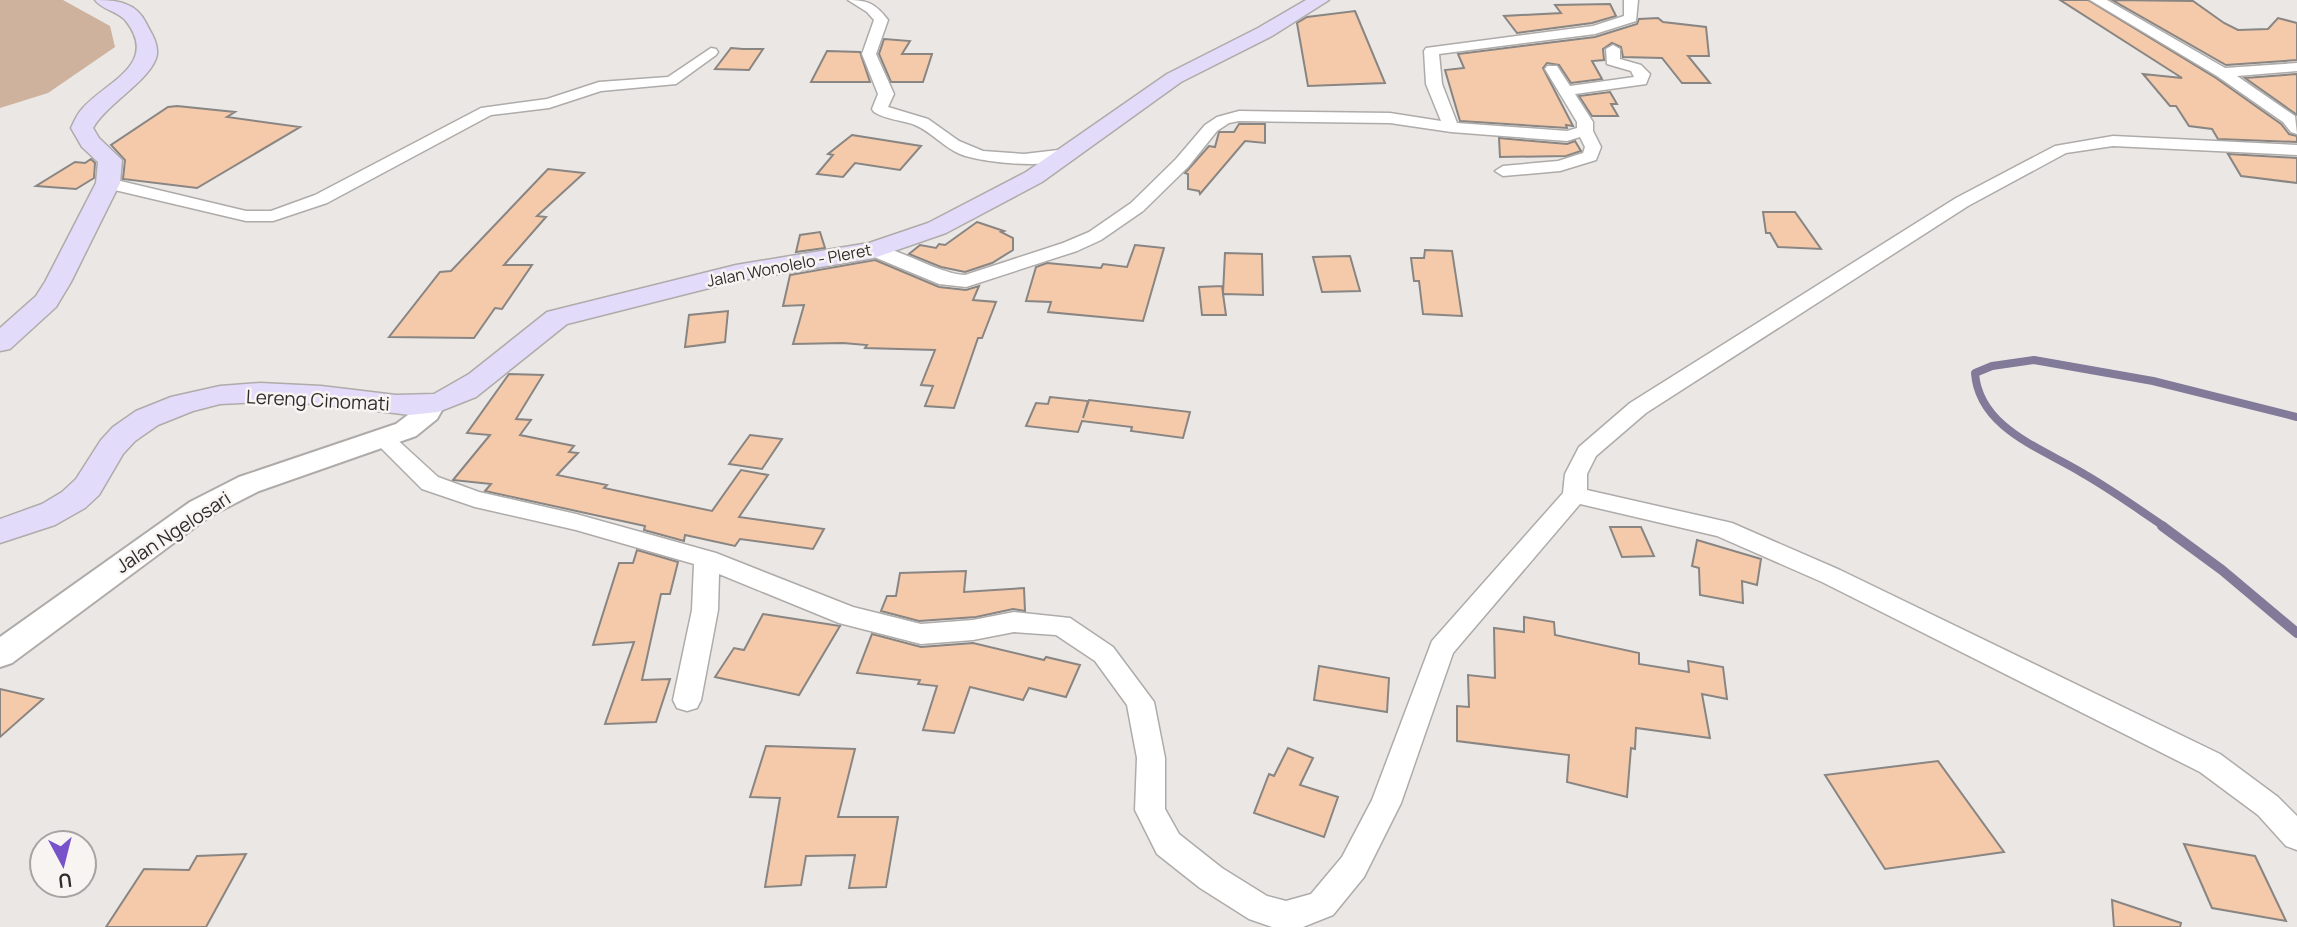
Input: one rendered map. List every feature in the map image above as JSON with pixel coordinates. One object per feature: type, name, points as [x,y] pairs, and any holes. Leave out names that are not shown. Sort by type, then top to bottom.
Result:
[{"type":"main road","points":[[0,343],[46,301],[108,183],[110,160],[90,142],[82,128],[90,113],[135,74],[147,56],[146,42],[133,16],[104,0]]},
{"type":"main road","name":"Jalan Wonolelo - Pleret","points":[[433,403],[450,398],[473,384],[533,332],[557,318],[736,272],[874,250],[937,228],[1034,177],[1174,78],[1265,32],[1320,0]]},
{"type":"main road","name":"Lereng Cinomati","points":[[0,531],[38,518],[80,495],[117,441],[152,415],[184,403],[217,396],[271,393],[340,397],[394,404],[433,403]]},
{"type":"street","points":[[855,0],[872,9],[881,20],[869,54],[886,94],[880,109],[922,122],[955,145],[985,156],[1031,160],[1067,154]]},
{"type":"street","points":[[1451,127],[1434,85],[1432,51],[1595,30],[1630,18],[1631,0]]},
{"type":"street","points":[[2097,0],[2222,73],[2289,119],[2297,129]]},
{"type":"street","points":[[1566,91],[1641,82],[1642,74],[1636,68],[1612,61],[1613,49]]},
{"type":"street","points":[[108,183],[246,216],[273,216],[321,199],[487,111],[549,103],[606,86],[671,81],[711,52]]},
{"type":"street","points":[[2222,73],[2297,67]]},
{"type":"street","points":[[1503,171],[1560,166],[1590,156],[1594,147],[1585,131],[1585,122],[1552,69]]},
{"type":"street","points":[[874,250],[946,280],[966,281],[1070,247],[1118,222],[1182,163],[1211,128],[1223,120],[1239,116],[1390,118],[1451,127],[1567,136],[1585,131]]},
{"type":"street","points":[[383,439],[429,482],[475,499],[576,522],[707,559],[848,616],[921,634],[973,630],[1014,622],[1061,625],[1104,654],[1140,702],[1151,758],[1150,810],[1168,844],[1211,878],[1260,909],[1286,916],[1322,905],[1353,867],[1386,803],[1441,649],[1575,495],[1576,474],[1587,452],[1638,408],[1962,202],[2061,149],[2113,141],[2297,150]]},
{"type":"street","name":"Jalan Ngelosari","points":[[0,654],[200,509],[248,484],[406,430],[428,413],[433,403]]},
{"type":"street","points":[[1575,495],[1723,529],[1831,576],[2210,763],[2269,806],[2297,837]]},
{"type":"street","points":[[687,700],[705,610],[707,559]]},
{"type":"shaded area","points":[[0,0],[63,0],[110,26],[115,47],[48,93],[0,108]]},
{"type":"building","points":[[2060,0],[2088,0],[2216,78],[2281,124],[2289,134],[2297,136],[2297,142],[2218,139],[2212,129],[2189,126],[2176,106],[2170,106],[2143,74],[2182,78]]},
{"type":"building","points":[[2112,0],[2193,1],[2238,30],[2268,29],[2278,18],[2297,23],[2297,60],[2226,65]]},
{"type":"building","points":[[1610,4],[1616,16],[1592,23],[1517,33],[1504,16],[1561,13],[1555,5]]},
{"type":"building","points":[[1355,11],[1385,83],[1308,86],[1297,23],[1307,17]]},
{"type":"building","points":[[1658,18],[1663,22],[1706,27],[1709,56],[1688,56],[1710,83],[1682,83],[1662,58],[1623,57],[1621,47],[1612,43],[1603,49],[1604,60],[1592,61],[1602,79],[1571,83],[1559,65],[1547,63],[1543,68],[1573,126],[1566,125],[1567,128],[1460,121],[1445,70],[1464,68],[1458,54],[1595,37],[1637,24],[1639,19]]},
{"type":"building","points":[[884,39],[910,41],[902,54],[932,54],[923,82],[891,82],[879,54]]},
{"type":"building","points":[[731,48],[763,49],[749,70],[715,69]]},
{"type":"building","points":[[827,51],[860,52],[870,82],[811,82]]},
{"type":"building","points":[[2297,74],[2297,115],[2245,78]]},
{"type":"building","points":[[1610,92],[1617,104],[1611,104],[1618,116],[1592,116],[1579,96]]},
{"type":"building","points":[[168,107],[235,112],[227,117],[300,127],[197,188],[123,179],[125,160],[111,145]]},
{"type":"building","points":[[1239,124],[1265,124],[1265,143],[1245,141],[1200,194],[1199,191],[1188,189],[1188,174],[1185,173],[1209,146],[1215,147],[1219,132],[1234,132]]},
{"type":"building","points":[[852,135],[921,146],[900,170],[855,163],[843,177],[817,174],[833,155],[828,154]]},
{"type":"building","points":[[1499,138],[1567,144],[1575,141],[1581,151],[1566,156],[1500,157]]},
{"type":"building","points":[[2228,154],[2297,158],[2297,183],[2241,176]]},
{"type":"building","points":[[91,159],[95,163],[94,178],[76,189],[36,186],[75,162],[85,163]]},
{"type":"building","points":[[548,169],[584,173],[537,216],[546,217],[504,265],[532,265],[502,309],[495,308],[474,338],[389,337],[440,272],[451,271]]},
{"type":"building","points":[[1763,212],[1795,212],[1821,249],[1778,247],[1770,233],[1766,233]]},
{"type":"building","points":[[977,222],[1004,231],[1001,232],[1013,238],[1013,250],[992,263],[965,272],[941,267],[909,254],[920,245],[936,248],[939,244],[945,245]]},
{"type":"building","points":[[820,232],[825,248],[796,252],[800,235]]},
{"type":"building","points":[[1135,245],[1164,248],[1143,321],[1048,312],[1051,302],[1026,301],[1036,267],[1047,263],[1101,268],[1103,264],[1127,267]]},
{"type":"building","points":[[1425,250],[1452,251],[1462,316],[1423,314],[1419,281],[1414,281],[1411,258],[1424,258]]},
{"type":"building","points":[[1225,253],[1262,254],[1263,295],[1223,294],[1226,315],[1202,315],[1199,287],[1222,286],[1223,293]]},
{"type":"building","points":[[1350,256],[1360,291],[1322,292],[1313,257]]},
{"type":"building","points":[[875,260],[939,287],[966,290],[979,286],[973,300],[996,302],[982,338],[978,338],[954,408],[925,406],[933,386],[921,385],[935,350],[865,348],[867,345],[843,343],[793,344],[804,305],[783,306],[790,275]]},
{"type":"building","points":[[728,311],[725,342],[685,347],[689,315]]},
{"type":"building","points":[[509,374],[543,375],[516,419],[531,420],[520,435],[574,446],[569,452],[578,453],[557,475],[712,511],[741,470],[768,475],[739,517],[824,529],[813,549],[740,539],[735,546],[685,535],[684,541],[644,530],[645,526],[485,491],[491,484],[453,480],[490,435],[467,433]]},
{"type":"building","points":[[1050,397],[1088,401],[1083,418],[1089,400],[1190,412],[1183,438],[1131,431],[1132,427],[1082,421],[1078,432],[1026,426],[1036,403],[1048,404]]},
{"type":"building","points":[[750,435],[782,439],[762,469],[729,464]]},
{"type":"building","points":[[1610,527],[1641,527],[1654,556],[1622,557]]},
{"type":"building","points":[[1697,540],[1761,559],[1757,585],[1742,581],[1743,603],[1700,595],[1699,568],[1692,566]]},
{"type":"building","points":[[637,550],[678,562],[670,594],[661,594],[642,680],[670,679],[656,722],[605,724],[634,642],[593,645],[619,563],[633,563]]},
{"type":"building","points":[[966,571],[964,592],[1024,588],[1025,611],[1013,609],[976,617],[919,621],[881,611],[887,596],[896,596],[900,573]]},
{"type":"building","points":[[763,614],[840,626],[799,695],[715,677],[734,648],[744,650]]},
{"type":"building","points":[[1524,617],[1554,622],[1555,635],[1639,653],[1639,664],[1689,672],[1688,661],[1723,667],[1727,699],[1702,694],[1710,738],[1636,728],[1635,749],[1631,748],[1627,797],[1567,782],[1569,755],[1457,741],[1457,706],[1469,707],[1468,675],[1495,678],[1494,628],[1524,632]]},
{"type":"building","points":[[872,634],[921,647],[973,643],[1044,660],[1046,657],[1080,665],[1066,697],[1029,688],[1023,700],[970,687],[954,733],[923,730],[937,686],[918,684],[920,680],[857,673]]},
{"type":"building","points":[[1319,666],[1389,678],[1387,712],[1314,700]]},
{"type":"building","points":[[0,689],[43,699],[0,737]]},
{"type":"building","points":[[766,746],[855,749],[838,817],[898,817],[886,887],[849,888],[855,855],[806,856],[801,885],[765,887],[780,798],[750,797]]},
{"type":"building","points":[[1288,748],[1313,758],[1300,785],[1338,797],[1324,837],[1254,813],[1269,774],[1274,776]]},
{"type":"building","points":[[1938,761],[2004,852],[1885,869],[1825,775]]},
{"type":"building","points":[[2184,844],[2255,856],[2286,921],[2212,908]]},
{"type":"building","points":[[246,854],[206,927],[106,927],[144,869],[189,870],[197,856]]},
{"type":"building","points":[[2112,900],[2181,923],[2180,927],[2114,927]]},
{"type":"waterway","points":[[2165,527],[2094,480],[2033,446],[2001,423],[1988,409],[1979,392],[1975,373],[1992,366],[2034,360],[2153,381],[2297,417]]},
{"type":"waterway","points":[[2162,526],[2222,570],[2297,633]]}]
